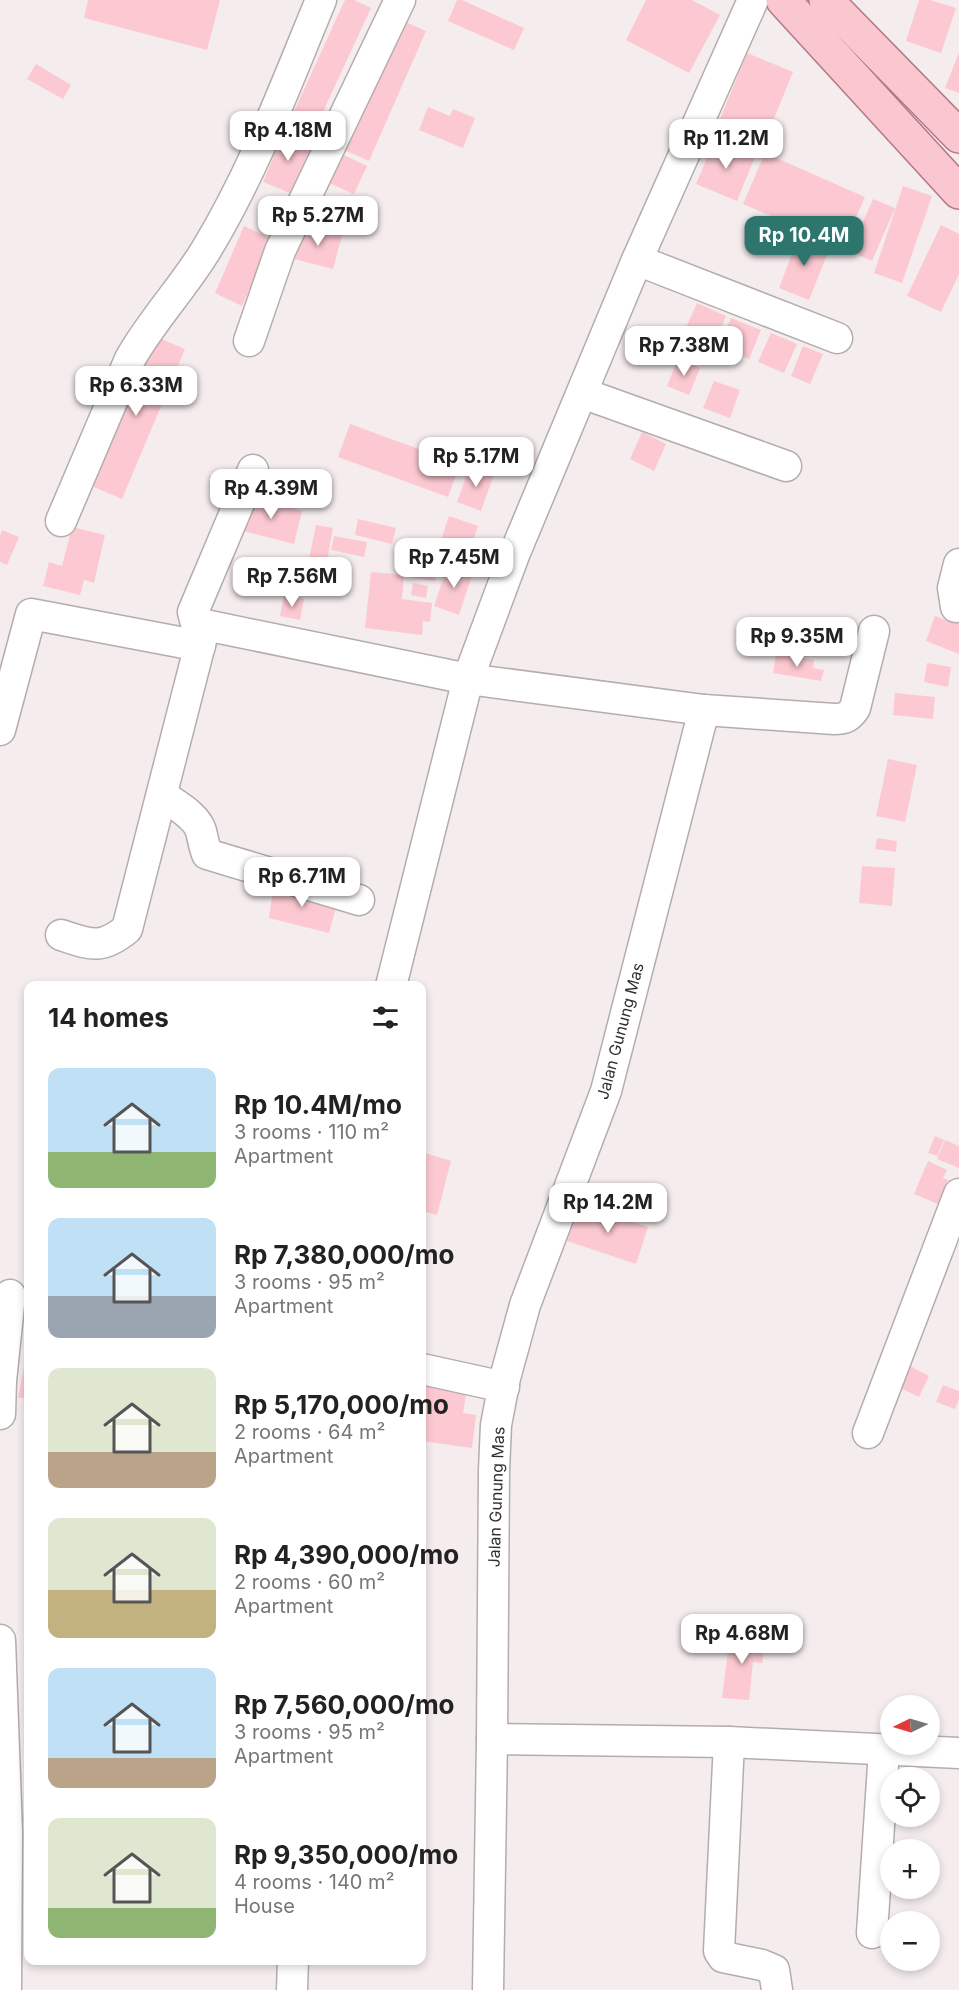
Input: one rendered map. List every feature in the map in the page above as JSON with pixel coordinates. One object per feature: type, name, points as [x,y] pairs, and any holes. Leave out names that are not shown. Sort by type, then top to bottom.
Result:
[{"type":"main road","points":[[783,0],[959,191]]},
{"type":"main road","points":[[826,0],[959,136]]},
{"type":"street","points":[[61,521],[130,359],[145,333],[180,289],[206,250],[256,156],[321,0]]},
{"type":"street","points":[[249,341],[280,251],[400,0]]},
{"type":"street","points":[[392,981],[468,679],[514,555],[637,260],[753,0]]},
{"type":"street","points":[[637,260],[837,338]]},
{"type":"street","points":[[582,393],[786,466]]},
{"type":"street","points":[[62,935],[85,943],[99,944],[112,941],[127,929],[202,635],[193,612],[253,470]]},
{"type":"street","points":[[956,607],[953,588],[959,564]]},
{"type":"street","points":[[0,730],[31,614],[202,635],[468,679],[704,710],[834,719],[845,718],[855,708],[874,631]]},
{"type":"street","name":"Jalan Gunung Mas","points":[[488,1990],[496,1425],[525,1305],[606,1091],[704,710]]},
{"type":"street","points":[[162,795],[196,822],[201,830],[202,842],[207,854],[359,900]]},
{"type":"street","points":[[868,1433],[959,1194]]},
{"type":"street","points":[[0,1414],[1,1381],[13,1296]]},
{"type":"street","points":[[426,1370],[504,1387]]},
{"type":"street","points":[[0,1640],[18,1833],[6,1990]]},
{"type":"street","points":[[492,1739],[729,1742],[880,1750]]},
{"type":"street","points":[[729,1742],[719,1952],[723,1957],[762,1965],[774,1970],[777,1990]]},
{"type":"street","points":[[940,1752],[959,1753]]},
{"type":"street","points":[[872,1933],[885,1755]]},
{"type":"street","points":[[292,1990],[293,1965]]},
{"type":"building","points":[[88,0],[220,0],[207,50],[84,18]]},
{"type":"building","points":[[345,0],[354,0],[371,8],[315,129],[291,118]]},
{"type":"building","points":[[457,0],[462,0],[524,28],[514,50],[448,21]]},
{"type":"building","points":[[646,0],[692,0],[720,15],[689,73],[626,40]]},
{"type":"building","points":[[919,0],[930,0],[956,8],[941,53],[906,41]]},
{"type":"building","points":[[394,17],[426,31],[369,161],[337,147]]},
{"type":"building","points":[[959,52],[959,93],[945,88]]},
{"type":"building","points":[[747,53],[793,72],[762,148],[716,129]]},
{"type":"building","points":[[36,64],[71,85],[63,99],[27,79]]},
{"type":"building","points":[[428,107],[450,116],[453,109],[475,118],[463,148],[419,130]]},
{"type":"building","points":[[285,130],[313,142],[292,194],[263,182]]},
{"type":"building","points":[[715,139],[755,157],[737,201],[696,184]]},
{"type":"building","points":[[335,151],[367,166],[354,194],[322,180]]},
{"type":"building","points":[[765,153],[865,197],[843,247],[743,204]]},
{"type":"building","points":[[903,186],[932,196],[902,283],[874,273]]},
{"type":"building","points":[[873,199],[895,208],[872,261],[850,251]]},
{"type":"building","points":[[302,224],[342,235],[333,269],[294,259]]},
{"type":"building","points":[[941,225],[959,234],[959,274],[941,312],[907,296]]},
{"type":"building","points":[[244,226],[272,239],[242,306],[215,293]]},
{"type":"building","points":[[799,235],[830,247],[809,300],[779,288]]},
{"type":"building","points":[[697,303],[726,316],[715,343],[685,330]]},
{"type":"building","points":[[731,318],[761,330],[749,359],[719,346]]},
{"type":"building","points":[[771,333],[797,344],[784,373],[758,362]]},
{"type":"building","points":[[150,334],[185,349],[122,499],[87,484]]},
{"type":"building","points":[[803,346],[823,354],[810,384],[791,376]]},
{"type":"building","points":[[678,359],[700,368],[689,395],[667,386]]},
{"type":"building","points":[[714,381],[740,390],[730,418],[703,408]]},
{"type":"building","points":[[350,424],[460,464],[448,497],[338,457]]},
{"type":"building","points":[[642,432],[666,444],[654,471],[630,459]]},
{"type":"building","points":[[470,466],[494,474],[481,511],[457,502]]},
{"type":"building","points":[[248,496],[302,511],[294,544],[239,530]]},
{"type":"building","points":[[449,516],[478,526],[466,562],[437,552]]},
{"type":"building","points":[[358,519],[396,528],[392,544],[355,535]]},
{"type":"building","points":[[316,525],[333,528],[326,567],[308,564]]},
{"type":"building","points":[[72,527],[105,535],[94,583],[84,580],[80,595],[43,586],[49,562],[62,566]]},
{"type":"building","points":[[2,530],[19,537],[7,565],[0,562]]},
{"type":"building","points":[[334,536],[367,542],[364,557],[331,550]]},
{"type":"building","points":[[417,553],[439,556],[435,581],[413,578]]},
{"type":"building","points":[[285,558],[299,560],[295,588],[280,585]]},
{"type":"building","points":[[448,564],[473,572],[459,615],[434,606]]},
{"type":"building","points":[[371,572],[404,575],[402,599],[432,603],[430,622],[423,621],[422,635],[365,628]]},
{"type":"building","points":[[413,583],[428,586],[426,598],[411,595]]},
{"type":"building","points":[[284,595],[304,599],[300,620],[280,616]]},
{"type":"building","points":[[951,611],[959,614],[959,654],[926,641],[935,616],[947,620]]},
{"type":"building","points":[[776,654],[814,660],[813,668],[824,670],[821,681],[773,673]]},
{"type":"building","points":[[927,663],[951,667],[948,687],[924,682]]},
{"type":"building","points":[[895,693],[935,697],[933,719],[893,715]]},
{"type":"building","points":[[888,759],[917,765],[905,822],[876,816]]},
{"type":"building","points":[[877,838],[897,841],[896,852],[875,849]]},
{"type":"building","points":[[862,866],[895,868],[892,906],[859,903]]},
{"type":"building","points":[[274,883],[338,900],[329,933],[269,918]]},
{"type":"building","points":[[935,1136],[944,1140],[937,1156],[928,1153]]},
{"type":"building","points":[[945,1140],[959,1146],[959,1168],[937,1159]]},
{"type":"building","points":[[426,1153],[451,1161],[437,1215],[426,1212]]},
{"type":"building","points":[[928,1161],[947,1170],[943,1178],[948,1180],[938,1204],[914,1194]]},
{"type":"building","points":[[579,1204],[648,1227],[636,1264],[567,1241]]},
{"type":"building","points":[[908,1365],[929,1376],[919,1397],[898,1387]]},
{"type":"building","points":[[24,1367],[24,1398],[18,1398]]},
{"type":"building","points":[[426,1382],[467,1388],[463,1413],[476,1415],[472,1448],[426,1442]]},
{"type":"building","points":[[943,1385],[959,1391],[955,1409],[936,1402]]},
{"type":"building","points":[[730,1635],[766,1638],[762,1663],[753,1662],[749,1700],[722,1698]]}]
